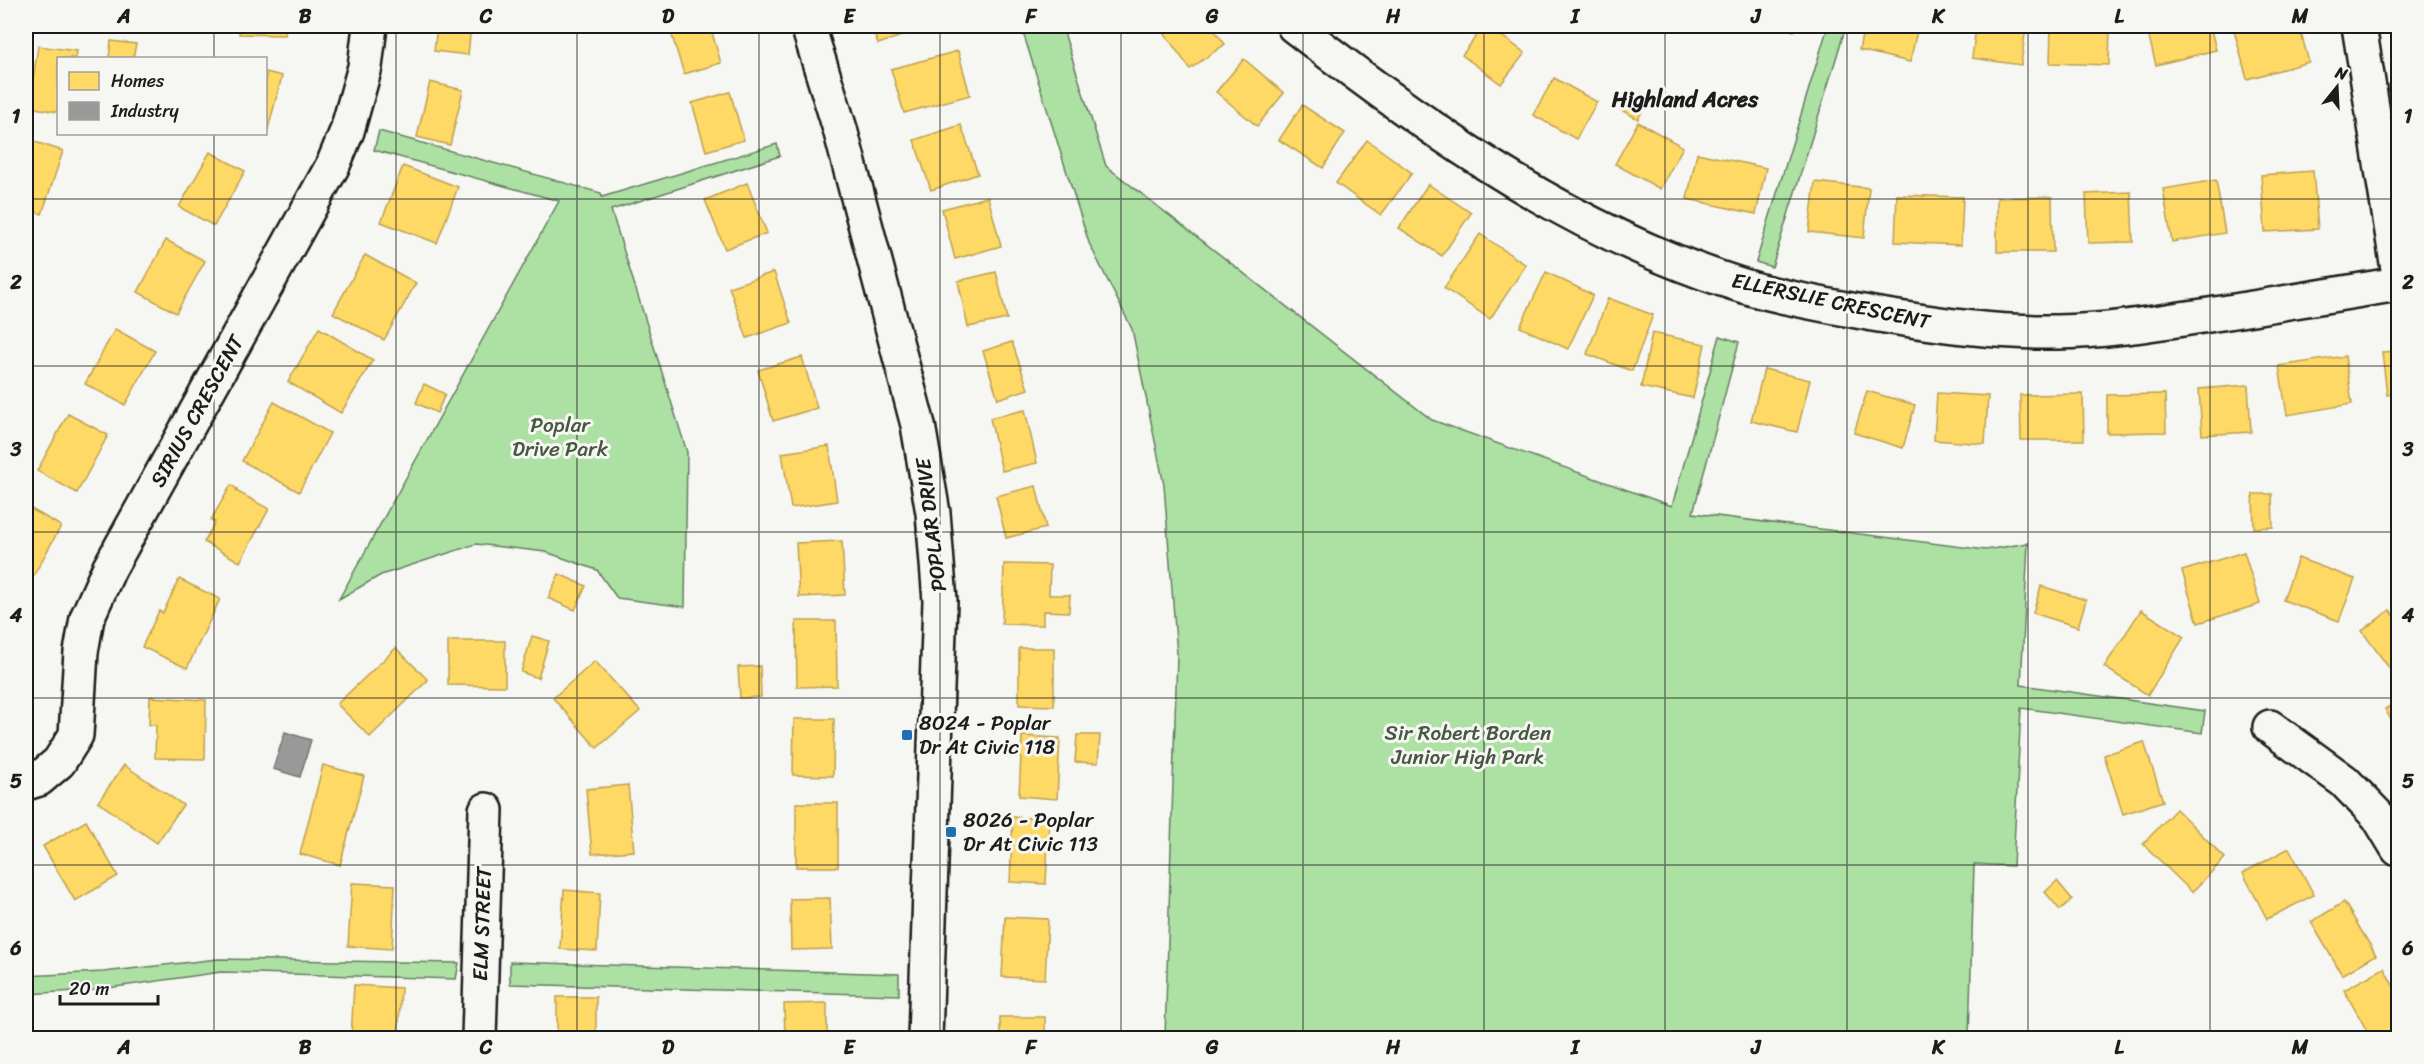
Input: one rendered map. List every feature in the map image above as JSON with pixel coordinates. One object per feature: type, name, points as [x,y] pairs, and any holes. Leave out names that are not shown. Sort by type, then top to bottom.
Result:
[{"type":"street","name":"SIRIUS CRESCENT","points":[[26,783],[39,779],[59,762],[76,735],[81,652],[87,618],[109,569],[333,165],[347,131],[365,67],[370,26]]},
{"type":"street","name":"POPLAR DRIVE","points":[[808,26],[840,129],[918,425],[933,513],[940,601],[925,1038]]},
{"type":"street","name":"ELLERSLIE CRESCENT","points":[[1294,26],[1361,78],[1435,130],[1514,180],[1606,232],[1650,251],[1758,290],[1919,322],[1988,330],[2055,332],[2123,329],[2398,284]]},
{"type":"street","points":[[2359,26],[2398,269]]},
{"type":"street","points":[[2270,727],[2344,781],[2378,816],[2398,849]]},
{"type":"street","name":"ELM STREET","points":[[479,1038],[486,810]]},
{"type":"green space","name":"Sir Robert Borden Junior High Park","points":[[1021,26],[1062,26],[1106,166],[1432,420],[1672,506],[1720,336],[1739,342],[1693,513],[1986,550],[2028,543],[2021,685],[2205,711],[2202,733],[2021,708],[2013,866],[1974,864],[1969,1038],[1165,1038],[1177,655],[1164,485],[1132,329],[1089,243]]},
{"type":"green space","points":[[1828,26],[1846,26],[1772,267],[1756,262]]},
{"type":"green space","name":"Poplar Drive Park","points":[[379,131],[601,193],[602,197],[777,144],[780,156],[611,210],[687,452],[685,607],[617,598],[597,570],[546,552],[476,544],[381,575],[339,599],[559,201],[374,150]]},
{"type":"green space","points":[[218,959],[459,963],[456,979],[221,972],[94,990],[26,994],[26,976],[103,972]]},
{"type":"green space","points":[[510,962],[899,974],[899,995],[510,984]]},
{"type":"building: Homes","points":[[240,26],[286,26],[285,35],[239,34]]},
{"type":"building: Homes","points":[[437,26],[471,26],[468,55],[434,51]]},
{"type":"building: Homes","points":[[669,26],[710,26],[721,63],[684,74]]},
{"type":"building: Homes","points":[[871,26],[914,26],[916,31],[878,44]]},
{"type":"building: Homes","points":[[1159,26],[1211,26],[1225,44],[1190,69]]},
{"type":"building: Homes","points":[[1484,26],[1488,26],[1525,53],[1501,84],[1462,55]]},
{"type":"building: Homes","points":[[1780,26],[1797,26],[1794,31]]},
{"type":"building: Homes","points":[[1864,26],[1918,26],[1910,62],[1859,50]]},
{"type":"building: Homes","points":[[1976,26],[2026,26],[2021,65],[1972,58]]},
{"type":"building: Homes","points":[[2051,26],[2110,26],[2109,65],[2050,63]]},
{"type":"building: Homes","points":[[2146,26],[2210,26],[2216,50],[2156,65]]},
{"type":"building: Homes","points":[[2233,26],[2299,26],[2309,62],[2247,79]]},
{"type":"building: Homes","points":[[111,41],[136,44],[133,57],[109,57]]},
{"type":"building: Homes","points":[[38,46],[77,51],[76,57],[57,57],[57,112],[29,107]]},
{"type":"building: Homes","points":[[958,51],[970,95],[904,113],[891,69]]},
{"type":"building: Homes","points":[[1244,59],[1284,93],[1257,126],[1216,92]]},
{"type":"building: Homes","points":[[267,72],[282,76],[267,133]]},
{"type":"building: Homes","points":[[1554,78],[1597,102],[1576,139],[1533,115]]},
{"type":"building: Homes","points":[[430,82],[463,90],[450,145],[417,137]]},
{"type":"building: Homes","points":[[1631,91],[1648,100],[1638,119],[1621,110]]},
{"type":"building: Homes","points":[[730,92],[744,140],[706,151],[692,103]]},
{"type":"building: Homes","points":[[1302,105],[1345,133],[1323,168],[1279,140]]},
{"type":"building: Homes","points":[[1638,122],[1683,147],[1660,189],[1615,164]]},
{"type":"building: Homes","points":[[961,125],[978,174],[931,190],[914,140]]},
{"type":"building: Homes","points":[[26,139],[63,151],[42,214],[26,208]]},
{"type":"building: Homes","points":[[1367,140],[1412,173],[1381,215],[1336,183]]},
{"type":"building: Homes","points":[[210,152],[245,171],[214,226],[179,207]]},
{"type":"building: Homes","points":[[1697,153],[1766,168],[1756,214],[1687,199]]},
{"type":"building: Homes","points":[[403,166],[458,187],[437,243],[381,222]]},
{"type":"building: Homes","points":[[2313,171],[2318,229],[2265,232],[2261,175]]},
{"type":"building: Homes","points":[[2216,180],[2225,233],[2172,242],[2163,189]]},
{"type":"building: Homes","points":[[1815,182],[1869,188],[1864,238],[1809,232]]},
{"type":"building: Homes","points":[[747,183],[767,233],[725,249],[705,200]]},
{"type":"building: Homes","points":[[1428,184],[1471,213],[1442,256],[1399,228]]},
{"type":"building: Homes","points":[[2131,192],[2133,242],[2088,243],[2086,194]]},
{"type":"building: Homes","points":[[1897,195],[1963,197],[1961,245],[1895,242]]},
{"type":"building: Homes","points":[[988,197],[1001,246],[955,259],[942,209]]},
{"type":"building: Homes","points":[[2052,197],[2053,252],[1997,252],[1997,198]]},
{"type":"building: Homes","points":[[1480,234],[1526,265],[1490,319],[1444,288]]},
{"type":"building: Homes","points":[[166,240],[205,261],[176,313],[138,292]]},
{"type":"building: Homes","points":[[365,255],[416,283],[384,340],[333,313]]},
{"type":"building: Homes","points":[[774,272],[791,323],[747,338],[729,287]]},
{"type":"building: Homes","points":[[996,272],[1007,319],[968,327],[958,281]]},
{"type":"building: Homes","points":[[1546,272],[1593,295],[1568,349],[1520,327]]},
{"type":"building: Homes","points":[[1608,298],[1653,315],[1632,371],[1587,354]]},
{"type":"building: Homes","points":[[319,328],[373,360],[341,413],[288,382]]},
{"type":"building: Homes","points":[[115,329],[155,351],[125,405],[85,384]]},
{"type":"building: Homes","points":[[1652,333],[1705,344],[1693,398],[1641,387]]},
{"type":"building: Homes","points":[[1012,342],[1028,389],[998,399],[983,351]]},
{"type":"building: Homes","points":[[2398,351],[2398,394],[2387,395],[2382,352]]},
{"type":"building: Homes","points":[[2345,356],[2352,404],[2287,415],[2279,366]]},
{"type":"building: Homes","points":[[802,357],[817,408],[773,421],[758,370]]},
{"type":"building: Homes","points":[[1764,369],[1810,380],[1797,432],[1751,421]]},
{"type":"building: Homes","points":[[424,384],[445,394],[437,413],[416,403]]},
{"type":"building: Homes","points":[[2248,385],[2251,432],[2202,435],[2199,389]]},
{"type":"building: Homes","points":[[1867,391],[1915,405],[1903,448],[1854,433]]},
{"type":"building: Homes","points":[[1937,393],[1988,396],[1985,444],[1934,440]]},
{"type":"building: Homes","points":[[2083,394],[2084,440],[2021,440],[2020,395]]},
{"type":"building: Homes","points":[[2165,394],[2166,432],[2107,433],[2107,395]]},
{"type":"building: Homes","points":[[274,402],[330,433],[299,492],[242,461]]},
{"type":"building: Homes","points":[[1025,410],[1037,463],[1002,471],[990,418]]},
{"type":"building: Homes","points":[[68,414],[108,435],[77,493],[37,471]]},
{"type":"building: Homes","points":[[829,446],[837,501],[791,508],[782,453]]},
{"type":"building: Homes","points":[[231,485],[237,489],[236,491],[269,509],[240,562],[204,542],[215,522],[211,520]]},
{"type":"building: Homes","points":[[1036,486],[1046,528],[1006,538],[996,496]]},
{"type":"building: Homes","points":[[2253,494],[2272,494],[2273,527],[2254,528]]},
{"type":"building: Homes","points":[[26,506],[61,526],[29,584],[26,582]]},
{"type":"building: Homes","points":[[842,541],[845,595],[799,597],[796,543]]},
{"type":"building: Homes","points":[[2244,552],[2260,604],[2198,623],[2182,571]]},
{"type":"building: Homes","points":[[2298,558],[2355,579],[2339,621],[2283,600]]},
{"type":"building: Homes","points":[[1004,564],[1050,565],[1049,595],[1070,595],[1069,612],[1043,611],[1043,625],[1002,624]]},
{"type":"building: Homes","points":[[559,574],[586,586],[575,610],[548,598]]},
{"type":"building: Homes","points":[[179,579],[220,599],[187,668],[142,647],[159,611],[163,613]]},
{"type":"building: Homes","points":[[2041,586],[2086,600],[2078,627],[2033,613]]},
{"type":"building: Homes","points":[[2141,610],[2184,637],[2148,695],[2104,667]]},
{"type":"building: Homes","points":[[2390,610],[2398,621],[2398,673],[2395,676],[2362,631]]},
{"type":"building: Homes","points":[[796,621],[836,621],[837,686],[797,687]]},
{"type":"building: Homes","points":[[532,636],[549,641],[538,678],[521,672]]},
{"type":"building: Homes","points":[[448,641],[505,641],[505,686],[448,685]]},
{"type":"building: Homes","points":[[396,648],[428,680],[370,737],[337,704]]},
{"type":"building: Homes","points":[[1019,648],[1054,648],[1054,706],[1019,705]]},
{"type":"building: Homes","points":[[595,661],[640,711],[597,748],[553,698]]},
{"type":"building: Homes","points":[[760,666],[761,697],[740,698],[738,667]]},
{"type":"building: Homes","points":[[150,697],[206,700],[205,759],[155,758],[156,725],[149,725]]},
{"type":"building: Homes","points":[[2398,701],[2398,732],[2385,709]]},
{"type":"building: Homes","points":[[794,719],[834,719],[833,776],[793,775]]},
{"type":"building: Homes","points":[[1077,735],[1100,735],[1098,763],[1075,762]]},
{"type":"building: Homes","points":[[1022,736],[1060,738],[1057,799],[1019,796]]},
{"type":"building: Homes","points":[[2144,742],[2163,801],[2123,814],[2104,755]]},
{"type":"building: Homes","points":[[124,765],[183,805],[157,843],[98,802]]},
{"type":"building: Homes","points":[[323,765],[364,776],[340,865],[300,854]]},
{"type":"building: Homes","points":[[628,785],[634,851],[592,854],[586,789]]},
{"type":"building: Homes","points":[[796,803],[838,803],[838,867],[796,867]]},
{"type":"building: Homes","points":[[2176,809],[2225,858],[2192,892],[2143,844]]},
{"type":"building: Homes","points":[[1013,817],[1049,819],[1046,884],[1010,882]]},
{"type":"building: Homes","points":[[86,821],[118,876],[75,901],[43,846]]},
{"type":"building: Homes","points":[[2289,848],[2314,895],[2267,919],[2243,873]]},
{"type":"building: Homes","points":[[2057,881],[2072,899],[2060,910],[2045,892]]},
{"type":"building: Homes","points":[[352,883],[395,885],[392,949],[348,946]]},
{"type":"building: Homes","points":[[564,890],[600,893],[597,951],[560,949]]},
{"type":"building: Homes","points":[[830,898],[832,949],[791,950],[790,899]]},
{"type":"building: Homes","points":[[2344,902],[2376,955],[2342,975],[2311,922]]},
{"type":"building: Homes","points":[[1005,917],[1048,919],[1045,979],[1002,977]]},
{"type":"building: Homes","points":[[2384,968],[2398,995],[2398,1035],[2391,1038],[2371,1038],[2344,990]]},
{"type":"building: Homes","points":[[354,985],[401,988],[398,1038],[351,1038]]},
{"type":"building: Homes","points":[[557,997],[596,997],[596,1038],[557,1038]]},
{"type":"building: Homes","points":[[827,1003],[827,1038],[785,1038],[784,1004]]},
{"type":"building: Homes","points":[[1000,1017],[1045,1017],[1045,1038],[1000,1038]]},
{"type":"building: Industry","points":[[285,732],[311,740],[300,777],[273,769]]},
{"type":"place","name":"8024 - Poplar Dr At Civic 118","points":[[907,735]]},
{"type":"place","name":"8026 - Poplar Dr At Civic 113","points":[[951,832]]},
{"type":"district","name":"Highland Acres","points":[[1685,99]]}]
